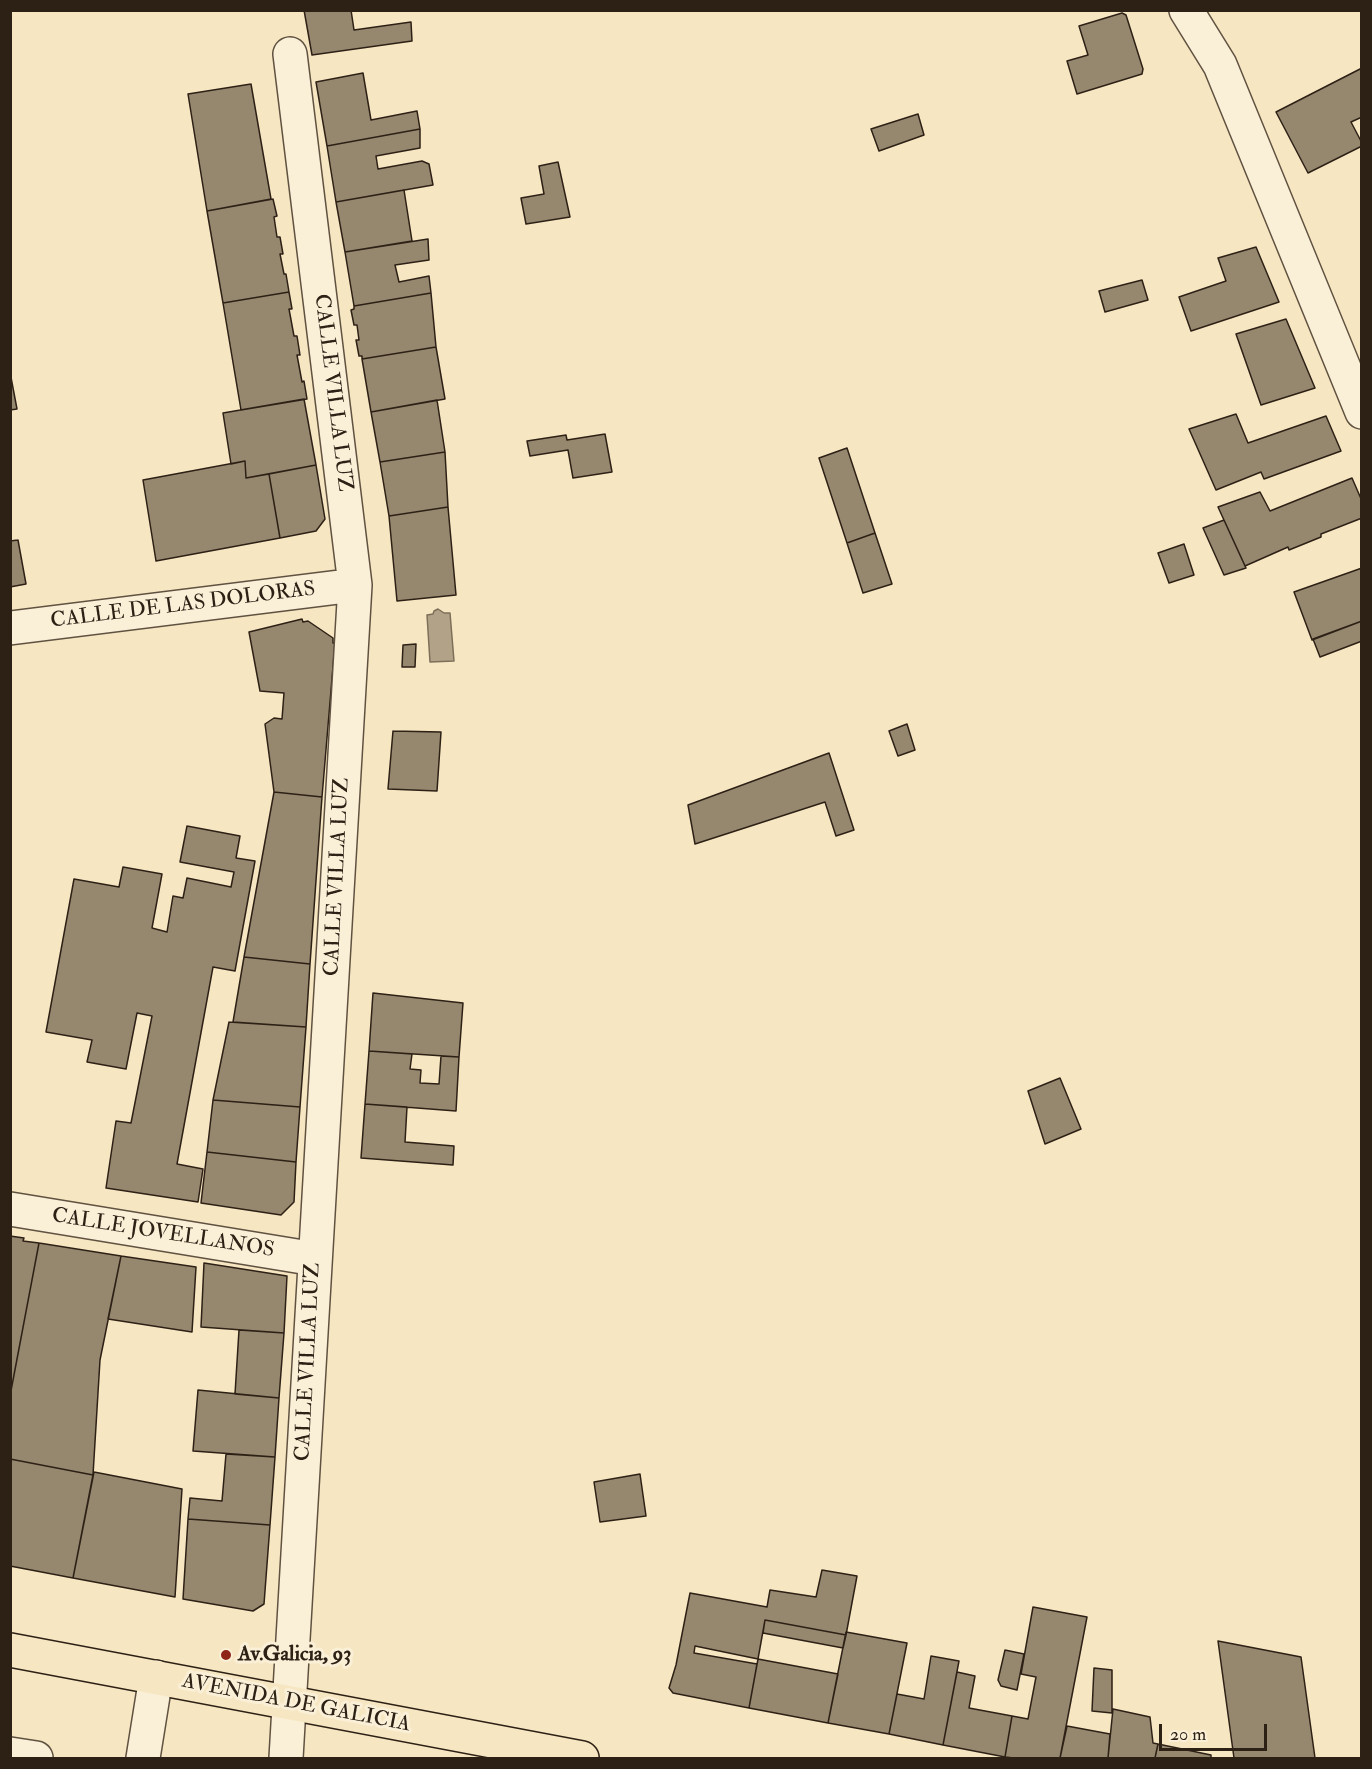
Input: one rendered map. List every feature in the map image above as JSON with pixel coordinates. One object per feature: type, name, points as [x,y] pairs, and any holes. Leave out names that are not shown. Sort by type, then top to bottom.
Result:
[{"type":"main road","name":"AVENIDA DE GALICIA","points":[[10,1650],[582,1758]]},
{"type":"street","points":[[1186,10],[1220,65],[1362,412]]},
{"type":"street","name":"CALLE VILLA LUZ","points":[[286,1758],[356,585],[290,54]]},
{"type":"street","name":"CALLE DE LAS DOLORAS","points":[[10,628],[356,585]]},
{"type":"street","name":"CALLE JOVELLANOS","points":[[10,1209],[315,1259]]},
{"type":"street","points":[[142,1758],[156,1677]]},
{"type":"street","points":[[10,1754],[36,1758]]},
{"type":"shaded area","points":[[438,609],[444,613],[450,613],[454,661],[430,662],[427,615],[433,614]]},
{"type":"building","points":[[304,10],[351,10],[354,30],[411,22],[412,41],[312,55]]},
{"type":"building","points":[[1122,13],[1126,15],[1143,69],[1142,74],[1077,94],[1067,61],[1088,55],[1079,26]]},
{"type":"building","points":[[1362,68],[1362,117],[1351,122],[1362,146],[1308,173],[1276,112]]},
{"type":"building","points":[[363,73],[371,120],[417,111],[420,129],[327,146],[316,82]]},
{"type":"building","points":[[251,84],[271,199],[207,211],[188,94]]},
{"type":"building","points":[[918,114],[924,135],[879,151],[871,129]]},
{"type":"building","points":[[420,129],[420,148],[376,156],[378,169],[422,161],[429,164],[433,185],[336,202],[327,146]]},
{"type":"building","points":[[558,162],[570,217],[526,224],[521,198],[544,194],[539,166]]},
{"type":"building","points":[[404,190],[412,241],[345,252],[336,202]]},
{"type":"building","points":[[273,199],[277,216],[274,217],[277,237],[280,237],[283,254],[280,254],[289,292],[223,303],[207,211]]},
{"type":"building","points":[[428,239],[429,260],[395,265],[399,282],[429,276],[431,293],[354,306],[345,252]]},
{"type":"building","points":[[1256,247],[1279,302],[1191,331],[1179,297],[1226,281],[1218,258]]},
{"type":"building","points":[[1142,280],[1148,300],[1105,312],[1099,291]]},
{"type":"building","points":[[289,292],[292,309],[289,309],[294,336],[297,336],[300,355],[297,355],[307,399],[241,410],[223,303]]},
{"type":"building","points":[[431,293],[436,347],[362,359],[362,356],[359,356],[356,340],[359,340],[357,325],[354,325],[351,310],[354,306]]},
{"type":"building","points":[[1286,319],[1315,388],[1261,405],[1236,334]]},
{"type":"building","points":[[436,347],[445,399],[371,412],[362,359]]},
{"type":"building","points":[[10,372],[17,409],[10,410]]},
{"type":"building","points":[[304,399],[316,465],[246,478],[245,461],[231,464],[223,413]]},
{"type":"building","points":[[437,400],[445,452],[380,462],[371,412]]},
{"type":"building","points":[[1236,414],[1248,443],[1326,416],[1341,451],[1264,479],[1261,472],[1216,490],[1189,429]]},
{"type":"building","points":[[605,434],[612,472],[573,478],[568,450],[530,456],[527,441],[566,435],[567,440]]},
{"type":"building","points":[[847,448],[875,533],[847,543],[819,458]]},
{"type":"building","points":[[445,452],[448,507],[389,516],[380,462]]},
{"type":"building","points":[[245,461],[246,478],[269,474],[280,538],[156,561],[143,480]]},
{"type":"building","points":[[316,465],[325,519],[316,531],[280,538],[269,474]]},
{"type":"building","points":[[1352,478],[1362,501],[1362,518],[1321,534],[1321,537],[1289,550],[1288,547],[1245,566],[1218,507],[1260,492],[1270,511]]},
{"type":"building","points":[[448,507],[456,595],[397,601],[389,516]]},
{"type":"building","points":[[1224,520],[1246,568],[1224,575],[1203,528]]},
{"type":"building","points":[[875,533],[892,584],[863,593],[847,543]]},
{"type":"building","points":[[18,540],[26,584],[10,587],[10,541]]},
{"type":"building","points":[[1184,544],[1194,575],[1169,583],[1158,553]]},
{"type":"building","points":[[1362,568],[1362,621],[1312,640],[1294,592]]},
{"type":"building","points":[[302,619],[303,622],[308,621],[333,638],[333,643],[335,643],[322,797],[274,792],[265,724],[274,718],[282,719],[284,693],[260,691],[249,632]]},
{"type":"building","points":[[1362,621],[1362,641],[1320,657],[1313,639]]},
{"type":"building","points":[[416,644],[415,667],[402,667],[403,645]]},
{"type":"building","points":[[907,724],[915,750],[898,756],[889,731]]},
{"type":"building","points":[[393,731],[441,732],[437,791],[388,789]]},
{"type":"building","points":[[829,753],[854,830],[836,836],[825,802],[695,844],[688,805]]},
{"type":"building","points":[[274,792],[322,797],[310,964],[244,957]]},
{"type":"building","points":[[187,826],[240,836],[236,858],[255,861],[235,971],[213,967],[177,1164],[203,1169],[198,1202],[106,1188],[116,1121],[131,1123],[152,1016],[137,1013],[126,1069],[87,1062],[92,1040],[46,1032],[74,879],[119,887],[123,867],[162,874],[152,928],[167,932],[173,896],[183,898],[187,878],[231,887],[234,872],[180,862]]},
{"type":"building","points":[[244,957],[310,964],[306,1027],[233,1022]]},
{"type":"building","points":[[373,993],[463,1003],[459,1057],[369,1051]]},
{"type":"building","points":[[229,1022],[306,1027],[300,1107],[213,1100]]},
{"type":"building","points":[[369,1051],[412,1054],[410,1069],[421,1070],[420,1083],[439,1084],[441,1056],[459,1057],[456,1111],[365,1104]]},
{"type":"building","points":[[1060,1078],[1081,1129],[1045,1144],[1028,1091]]},
{"type":"building","points":[[213,1100],[300,1107],[296,1162],[207,1152]]},
{"type":"building","points":[[365,1104],[407,1107],[405,1142],[454,1146],[453,1165],[361,1158]]},
{"type":"building","points":[[207,1152],[296,1162],[294,1202],[281,1215],[201,1203]]},
{"type":"building","points":[[10,1236],[24,1238],[23,1241],[39,1243],[10,1396]]},
{"type":"building","points":[[39,1243],[121,1256],[100,1360],[93,1475],[10,1459],[10,1396]]},
{"type":"building","points":[[121,1256],[196,1267],[192,1332],[108,1319]]},
{"type":"building","points":[[204,1263],[287,1276],[284,1333],[201,1327]]},
{"type":"building","points":[[239,1330],[284,1333],[279,1398],[235,1394]]},
{"type":"building","points":[[198,1390],[279,1398],[275,1457],[193,1451]]},
{"type":"building","points":[[226,1454],[275,1457],[270,1525],[188,1519],[190,1498],[222,1501]]},
{"type":"building","points":[[10,1459],[93,1475],[73,1578],[10,1566]]},
{"type":"building","points":[[94,1472],[182,1489],[175,1597],[73,1578]]},
{"type":"building","points":[[640,1474],[646,1516],[600,1522],[594,1482]]},
{"type":"building","points":[[188,1519],[270,1525],[264,1604],[253,1611],[183,1599]]},
{"type":"building","points":[[822,1570],[857,1576],[846,1635],[765,1620],[758,1659],[695,1646],[694,1653],[757,1664],[749,1708],[673,1693],[669,1688],[676,1665],[690,1593],[767,1607],[770,1590],[816,1597]]},
{"type":"building","points":[[1033,1607],[1087,1617],[1060,1758],[1005,1757],[1012,1716],[1028,1719],[1036,1677],[1021,1674]]},
{"type":"building","points":[[765,1620],[846,1635],[843,1648],[763,1633]]},
{"type":"building","points":[[846,1632],[907,1643],[889,1734],[828,1723]]},
{"type":"building","points":[[1218,1641],[1301,1657],[1315,1758],[1234,1758]]},
{"type":"building","points":[[1005,1650],[1024,1654],[1017,1690],[1001,1686],[998,1680]]},
{"type":"building","points":[[931,1656],[959,1661],[943,1745],[889,1734],[897,1694],[924,1699]]},
{"type":"building","points":[[758,1659],[838,1674],[828,1723],[749,1708]]},
{"type":"building","points":[[1094,1668],[1112,1670],[1112,1713],[1092,1711]]},
{"type":"building","points":[[957,1672],[975,1676],[969,1708],[1012,1716],[1005,1757],[943,1745]]},
{"type":"building","points":[[1113,1709],[1150,1717],[1153,1743],[1158,1744],[1155,1758],[1108,1758]]},
{"type":"building","points":[[1067,1726],[1110,1734],[1108,1758],[1060,1758]]},
{"type":"building","points":[[1158,1744],[1211,1755],[1211,1758],[1155,1758]]},
{"type":"place","name":"Av.Galicia, 93","points":[[226,1655]]}]
